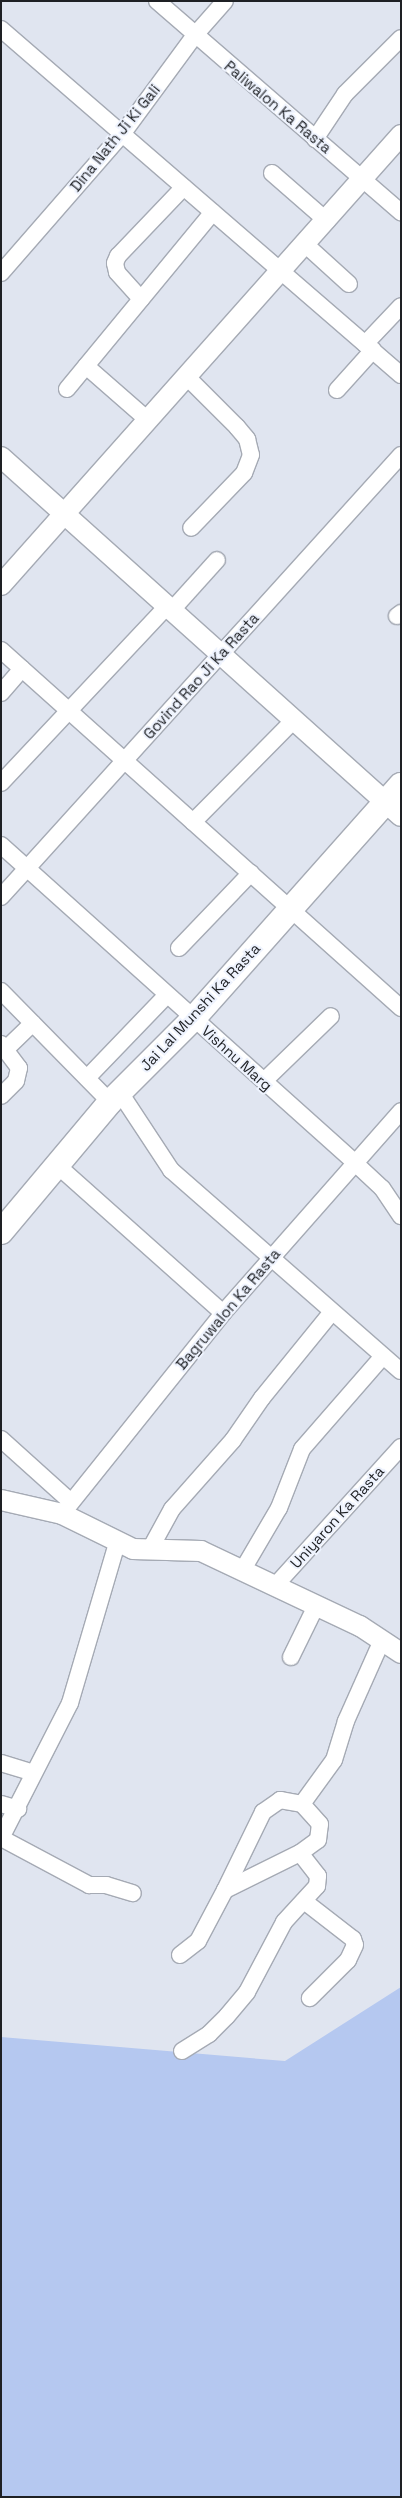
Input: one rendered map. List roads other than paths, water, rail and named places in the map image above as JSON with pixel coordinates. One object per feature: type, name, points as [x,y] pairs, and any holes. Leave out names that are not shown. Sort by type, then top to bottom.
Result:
[{"type":"main road","name":"Jai Lal Munshi Ka Rasta","points":[[1,1232],[114,1097],[193,1019],[291,910],[396,801]]},
{"type":"street","name":"Paliwalon Ka Rasta","points":[[157,1],[315,139],[364,178],[401,212]]},
{"type":"street","name":"Dina Nath Ji Ki Gali","points":[[1,273],[123,133],[195,35],[225,1]]},
{"type":"street","points":[[1,29],[400,373]]},
{"type":"street","points":[[315,139],[345,94],[401,38]]},
{"type":"street","points":[[1,585],[306,245],[401,135]]},
{"type":"street","points":[[272,173],[327,220]]},
{"type":"street","points":[[141,299],[117,272],[115,263],[118,256],[184,187]]},
{"type":"street","points":[[68,389],[212,212]]},
{"type":"street","points":[[306,245],[349,284]]},
{"type":"street","points":[[337,390],[401,306]]},
{"type":"street","points":[[86,366],[148,420]]},
{"type":"street","points":[[187,377],[247,439],[251,455],[244,473],[190,528]]},
{"type":"street","name":"Govind Rao Ji Ka Rasta","points":[[1,897],[401,455]]},
{"type":"street","points":[[1,457],[294,720],[396,801]]},
{"type":"street","points":[[2,781],[217,560]]},
{"type":"street","points":[[1,650],[68,712],[401,1008]]},
{"type":"street","points":[[1,693],[22,669]]},
{"type":"street","points":[[193,822],[294,720]]},
{"type":"street","name":"Vishnu Marg","points":[[1,845],[382,1188],[401,1216]]},
{"type":"street","points":[[179,948],[251,873]]},
{"type":"street","points":[[1,991],[87,1078],[114,1097],[171,1170],[272,1256],[332,1312],[401,1371]]},
{"type":"street","points":[[87,1078],[167,995]]},
{"type":"street","points":[[264,1081],[331,1016]]},
{"type":"street","points":[[1,1096],[16,1081],[19,1068],[4,1047],[33,1023]]},
{"type":"street","name":"Bagruwalon Ka Rasta","points":[[67,1508],[223,1313],[401,1111]]},
{"type":"street","points":[[58,1166],[223,1313]]},
{"type":"street","points":[[149,1551],[178,1502],[233,1440],[262,1398],[332,1312]]},
{"type":"street","points":[[242,1571],[279,1508],[302,1449],[383,1356]]},
{"type":"street","points":[[1,1439],[67,1508],[117,1543],[149,1551],[201,1551],[394,1644],[346,1722],[334,1760],[302,1804]]},
{"type":"street","name":"Uniyaron Ka Rasta","points":[[274,1587],[401,1447]]},
{"type":"street","points":[[2,1504],[67,1508]]},
{"type":"street","points":[[117,1543],[70,1703],[2,1839],[89,1885],[106,1885],[133,1893]]},
{"type":"street","points":[[291,1657],[316,1606]]},
{"type":"street","points":[[1,1763],[34,1773]]},
{"type":"street","points":[[180,1955],[198,1941],[263,1812],[280,1800],[302,1804],[320,1824],[321,1830],[318,1840],[300,1853],[225,1890]]},
{"type":"street","points":[[1,1804],[18,1809]]},
{"type":"street","points":[[182,2051],[209,2034],[247,1992],[284,1922],[317,1886],[318,1876],[300,1853]]},
{"type":"street","points":[[304,1901],[353,1939],[355,1945],[348,1960],[310,1998]]}]
